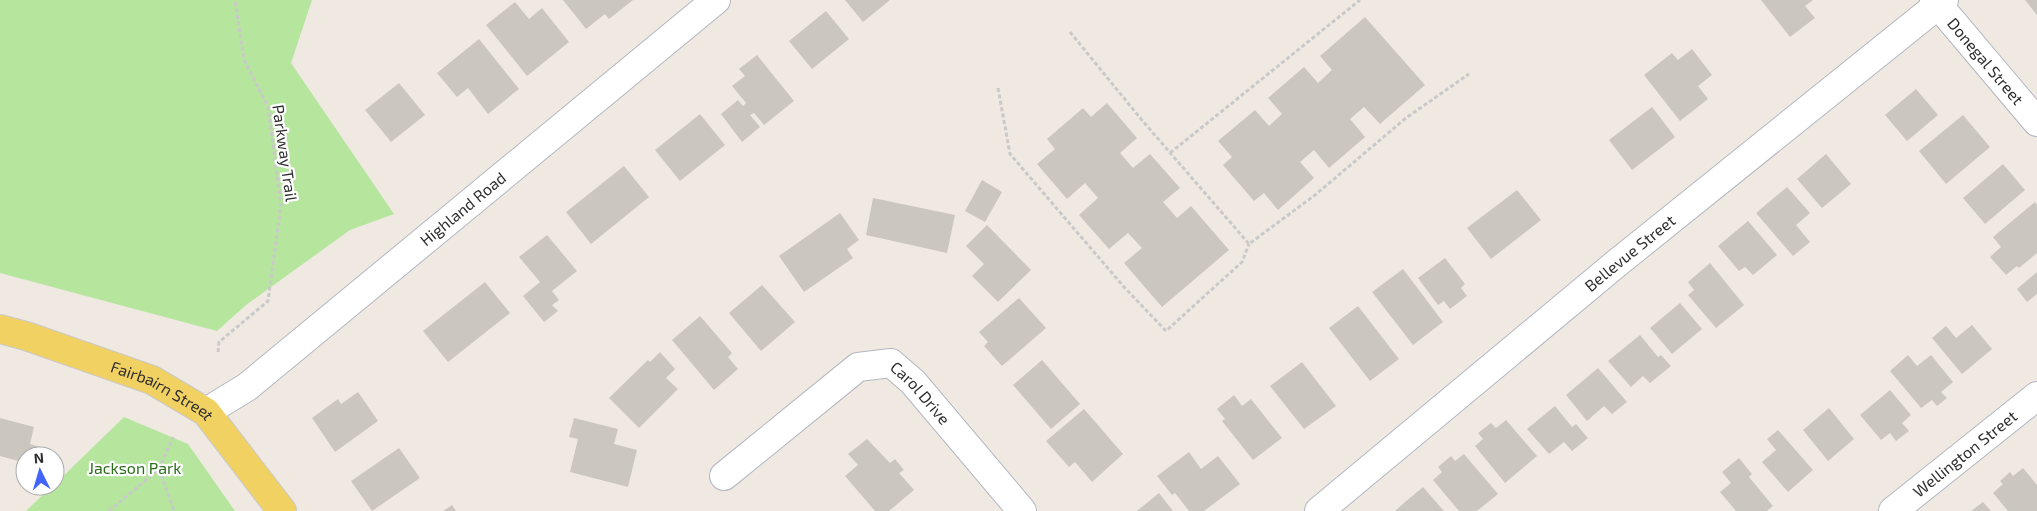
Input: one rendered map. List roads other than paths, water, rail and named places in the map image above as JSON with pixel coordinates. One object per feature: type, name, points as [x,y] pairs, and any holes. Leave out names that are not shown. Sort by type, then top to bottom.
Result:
[{"type":"main road","name":"Fairbairn Street","points":[[0,329],[26,336],[152,380],[206,412],[282,511]]},
{"type":"street","name":"Highland Road","points":[[206,412],[247,387],[716,0]]},
{"type":"street","name":"Donegal Street","points":[[1938,2],[2037,122]]},
{"type":"street","name":"Bellevue Street","points":[[1319,511],[1617,263],[1938,2]]},
{"type":"street","name":"Carol Drive","points":[[724,476],[858,367],[891,363],[913,382],[1022,511]]},
{"type":"street","name":"Wellington Street","points":[[1893,511],[2037,396]]},
{"type":"park label","name":"Jackson Park","points":[[135,468]]}]
